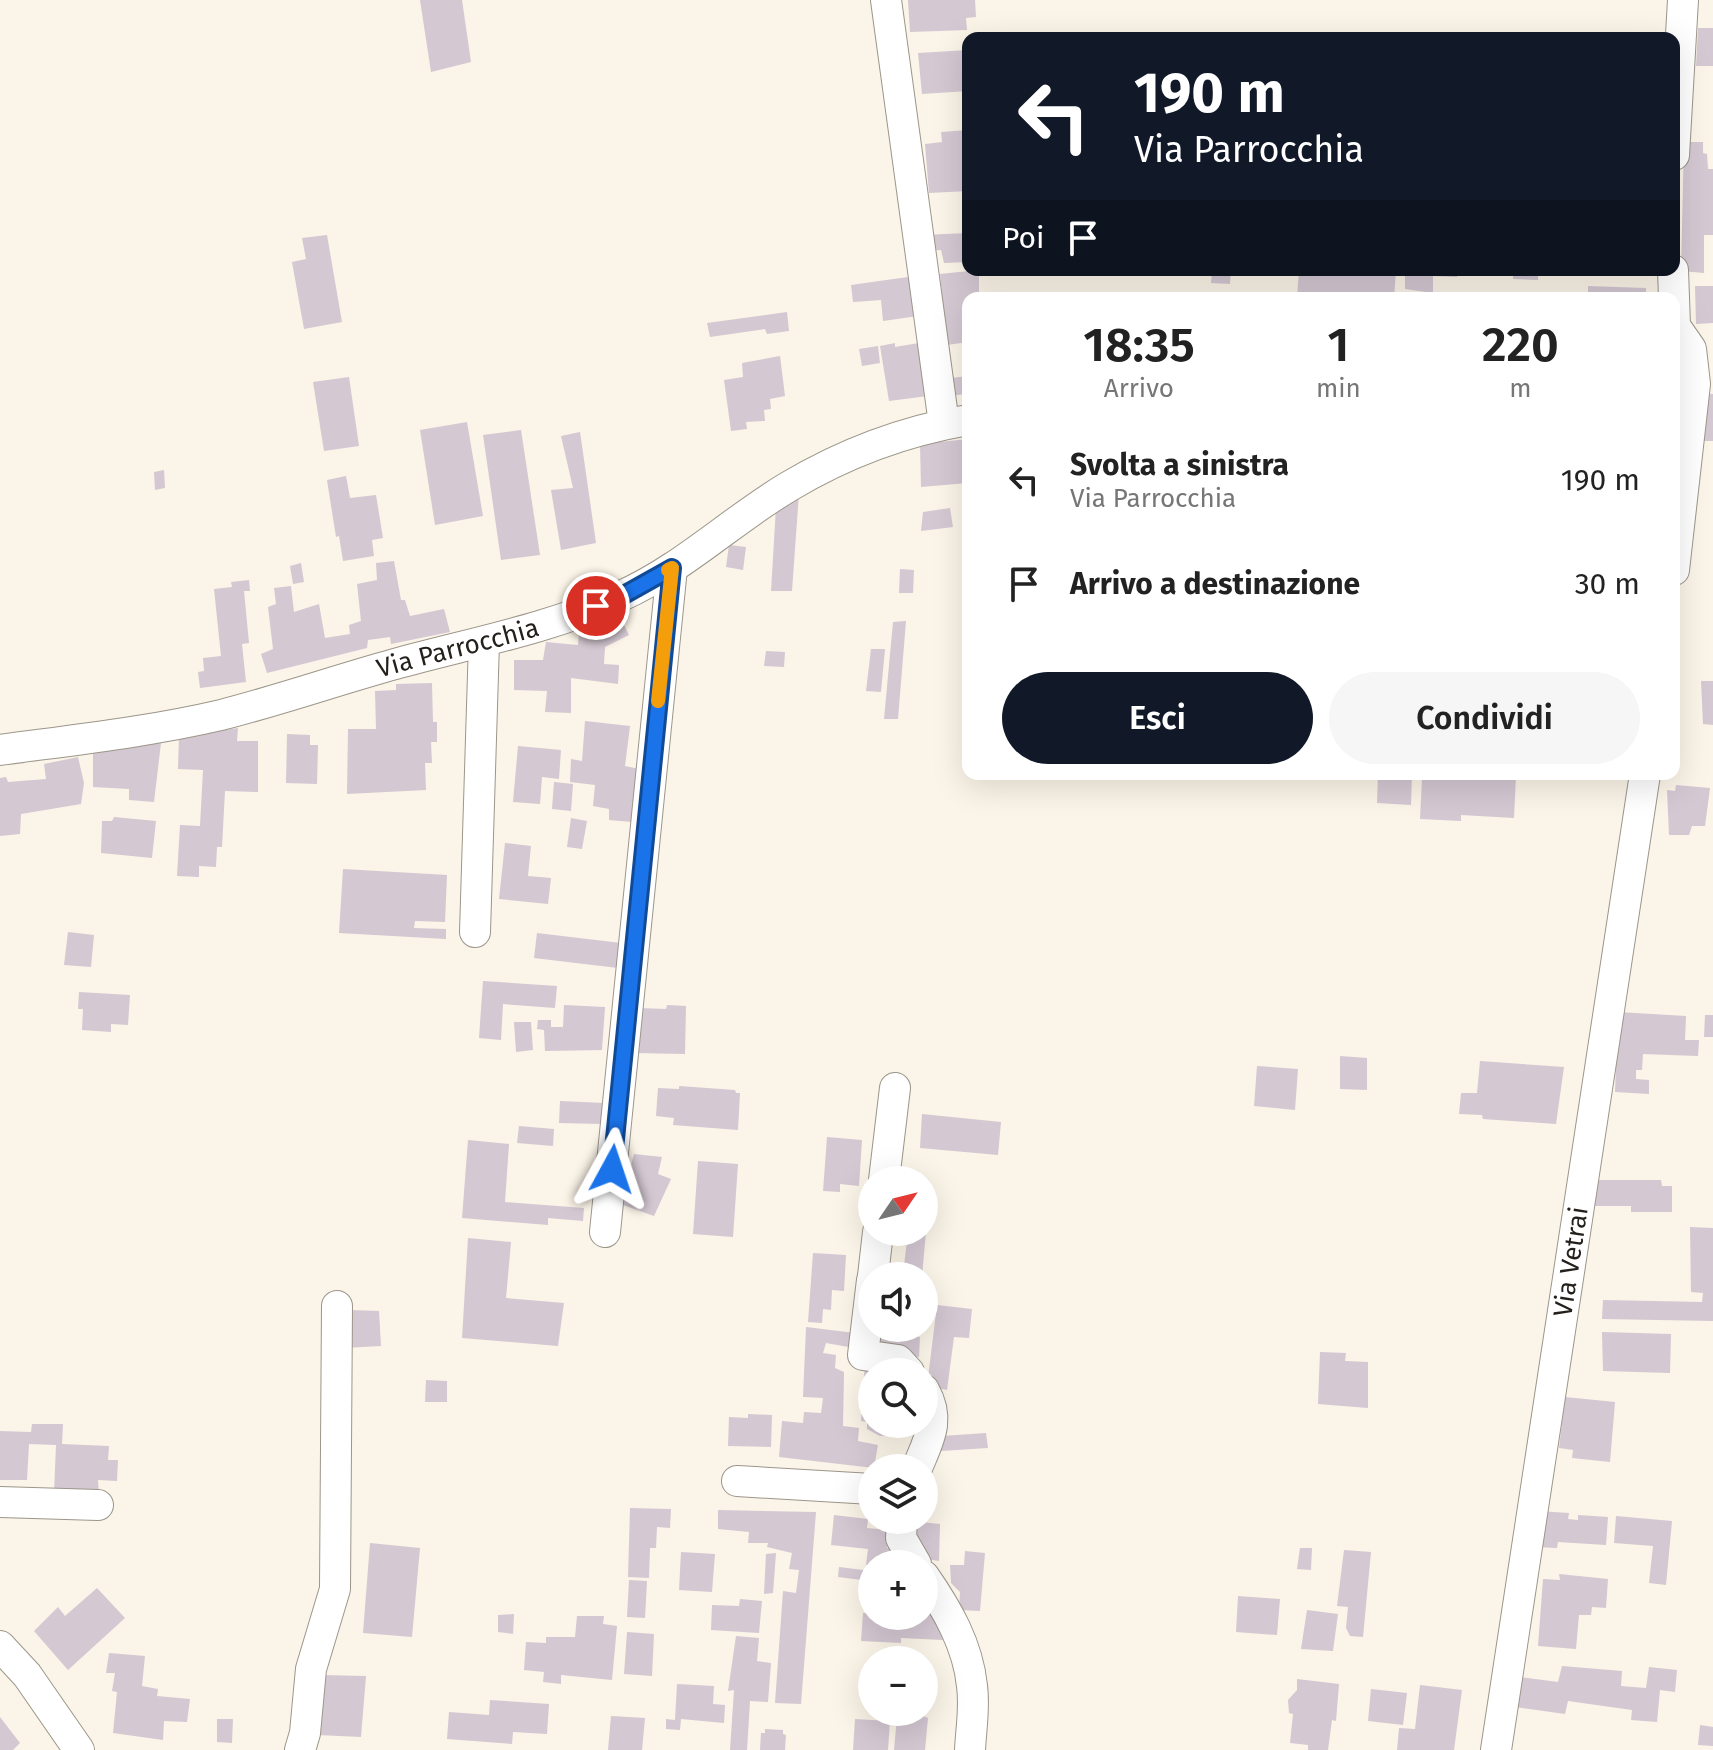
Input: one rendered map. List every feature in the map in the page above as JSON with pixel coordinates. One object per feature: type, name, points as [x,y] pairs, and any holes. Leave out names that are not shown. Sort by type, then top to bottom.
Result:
[{"type":"street","points":[[886,0],[956,422]]},
{"type":"street","points":[[1680,52],[1683,0]]},
{"type":"street","points":[[1680,332],[1693,348],[1695,384],[1680,517]]},
{"type":"street","name":"Via Parrocchia","points":[[0,750],[124,733],[220,715],[396,664],[545,626],[622,596],[672,568],[787,488],[838,460],[906,434],[956,422]]},
{"type":"street","points":[[605,1232],[672,568]]},
{"type":"street","points":[[475,932],[484,642]]},
{"type":"street","name":"Via Vetrai","points":[[1496,1750],[1644,780]]},
{"type":"street","points":[[886,1166],[895,1088]]},
{"type":"street","points":[[300,1750],[305,1733],[311,1669],[335,1589],[337,1306]]},
{"type":"street","points":[[865,1342],[863,1355],[884,1358]]},
{"type":"street","points":[[737,1481],[858,1488]]},
{"type":"street","points":[[0,1502],[98,1505]]},
{"type":"street","points":[[938,1598],[967,1654],[973,1688],[970,1750]]},
{"type":"street","points":[[0,1646],[27,1675],[79,1750]]},
{"type":"building","points":[[420,0],[462,0],[471,62],[431,72]]},
{"type":"building","points":[[908,0],[975,0],[976,17],[966,18],[967,30],[910,32]]},
{"type":"building","points":[[1698,28],[1713,28],[1713,66],[1696,66]]},
{"type":"building","points":[[962,50],[962,91],[922,94],[918,53]]},
{"type":"building","points":[[962,130],[962,191],[929,193],[925,144],[942,142],[941,132]]},
{"type":"building","points":[[1684,142],[1703,142],[1708,169],[1713,169],[1713,235],[1704,235],[1704,273],[1681,271]]},
{"type":"building","points":[[962,233],[962,262],[944,263],[941,250],[924,251],[923,235]]},
{"type":"building","points":[[327,235],[342,322],[304,329],[292,262],[306,259],[302,238]]},
{"type":"building","points":[[962,272],[962,276],[979,276],[979,292],[962,292],[962,343],[947,345],[940,274]]},
{"type":"building","points":[[915,276],[918,316],[883,321],[881,300],[853,302],[851,285]]},
{"type":"building","points":[[1212,276],[1231,276],[1230,284],[1211,283]]},
{"type":"building","points":[[1299,276],[1396,276],[1394,292],[1297,292]]},
{"type":"building","points":[[1405,276],[1433,276],[1433,292],[1405,289]]},
{"type":"building","points":[[1513,276],[1538,276],[1538,280],[1513,279]]},
{"type":"building","points":[[1588,286],[1646,288],[1646,292],[1588,292]]},
{"type":"building","points":[[1695,286],[1713,286],[1713,323],[1696,324]]},
{"type":"building","points":[[787,312],[789,331],[767,334],[765,329],[710,337],[707,323]]},
{"type":"building","points":[[895,343],[895,347],[919,343],[928,396],[889,401],[880,346]]},
{"type":"building","points":[[878,346],[880,363],[862,366],[859,349]]},
{"type":"building","points":[[780,356],[785,396],[770,399],[771,409],[764,410],[765,421],[746,422],[747,429],[731,431],[724,380],[743,377],[742,363]]},
{"type":"building","points":[[349,377],[359,446],[324,451],[313,382]]},
{"type":"building","points":[[962,377],[962,395],[945,396],[942,379]]},
{"type":"building","points":[[1699,393],[1713,394],[1713,441],[1695,441]]},
{"type":"building","points":[[467,422],[483,516],[435,525],[420,430]]},
{"type":"building","points":[[521,430],[540,555],[501,560],[483,435]]},
{"type":"building","points":[[580,432],[596,543],[561,550],[551,490],[573,488],[561,436]]},
{"type":"building","points":[[962,440],[962,484],[921,487],[920,444]]},
{"type":"building","points":[[164,470],[165,488],[155,490],[154,472]]},
{"type":"building","points":[[346,476],[350,498],[376,495],[383,538],[372,540],[374,556],[343,561],[327,480]]},
{"type":"building","points":[[799,493],[792,591],[771,591],[776,507]]},
{"type":"building","points":[[950,508],[953,527],[921,531],[923,512]]},
{"type":"building","points":[[729,545],[746,547],[743,570],[726,567]]},
{"type":"building","points":[[394,561],[401,600],[405,600],[410,616],[444,609],[450,632],[391,644],[390,637],[368,640],[367,648],[267,673],[261,654],[273,649],[268,607],[276,604],[274,588],[291,586],[294,612],[319,604],[325,638],[350,634],[349,625],[361,621],[357,584],[377,580],[376,563]]},
{"type":"building","points":[[301,563],[304,582],[293,584],[290,566]]},
{"type":"building","points":[[900,569],[914,570],[913,593],[899,593]]},
{"type":"building","points":[[249,580],[250,591],[244,591],[249,643],[242,644],[246,682],[200,688],[198,672],[204,671],[203,658],[221,656],[214,589],[232,587],[231,582]]},
{"type":"building","points":[[619,615],[629,635],[605,647],[604,664],[619,665],[618,684],[571,678],[571,713],[545,712],[547,691],[514,690],[514,660],[543,660],[546,642],[578,645],[579,632]]},
{"type":"building","points":[[906,621],[898,719],[884,719],[893,622]]},
{"type":"building","points":[[871,649],[885,649],[881,692],[866,691]]},
{"type":"building","points":[[766,651],[785,652],[784,667],[764,666]]},
{"type":"building","points":[[1701,681],[1713,681],[1713,725],[1703,724]]},
{"type":"building","points":[[432,683],[437,742],[431,742],[432,763],[425,763],[426,790],[347,794],[348,729],[376,729],[375,691],[396,690],[396,684]]},
{"type":"building","points":[[585,721],[630,726],[625,766],[639,769],[632,822],[609,820],[609,809],[593,806],[595,785],[570,782],[571,759],[582,761]]},
{"type":"building","points":[[238,728],[237,741],[258,741],[258,792],[225,791],[222,847],[217,847],[216,867],[199,866],[199,877],[177,876],[180,825],[200,826],[203,770],[178,769],[179,736]]},
{"type":"building","points":[[287,734],[310,735],[310,745],[318,745],[317,784],[286,783]]},
{"type":"building","points":[[161,743],[154,802],[129,800],[129,789],[93,787],[93,748]]},
{"type":"building","points":[[518,746],[561,750],[559,779],[542,777],[540,804],[513,802]]},
{"type":"building","points":[[78,757],[84,783],[81,804],[21,814],[20,834],[0,836],[0,778],[6,777],[8,782],[46,779],[44,764]]},
{"type":"building","points":[[1378,780],[1412,780],[1411,805],[1377,803]]},
{"type":"building","points":[[1422,780],[1516,780],[1514,818],[1461,815],[1461,821],[1420,819]]},
{"type":"building","points":[[554,782],[573,784],[571,811],[552,809]]},
{"type":"building","points":[[1676,785],[1710,788],[1705,826],[1692,826],[1689,835],[1669,835],[1667,790],[1675,791]]},
{"type":"building","points":[[114,817],[156,821],[152,858],[101,853],[102,821],[112,821]]},
{"type":"building","points":[[571,818],[587,821],[582,849],[567,847]]},
{"type":"building","points":[[505,843],[531,846],[528,876],[551,878],[548,904],[499,899]]},
{"type":"building","points":[[343,869],[447,875],[445,922],[415,921],[414,928],[446,929],[446,939],[339,933]]},
{"type":"building","points":[[68,932],[94,935],[91,967],[64,965]]},
{"type":"building","points":[[537,933],[621,943],[618,968],[534,958]]},
{"type":"building","points":[[483,981],[557,986],[555,1008],[503,1004],[501,1040],[479,1038]]},
{"type":"building","points":[[79,992],[130,995],[128,1025],[111,1024],[111,1032],[82,1030],[83,1009],[78,1009]]},
{"type":"building","points":[[564,1005],[605,1007],[602,1050],[545,1051],[544,1030],[537,1029],[538,1020],[551,1020],[551,1027],[563,1027]]},
{"type":"building","points":[[667,1005],[686,1006],[685,1054],[635,1053],[639,1008],[666,1009]]},
{"type":"building","points":[[1618,1012],[1686,1016],[1685,1040],[1699,1040],[1698,1056],[1643,1054],[1642,1070],[1636,1070],[1636,1079],[1649,1080],[1649,1094],[1615,1092]]},
{"type":"building","points":[[1705,1015],[1713,1015],[1713,1037],[1704,1037]]},
{"type":"building","points":[[514,1022],[531,1022],[533,1050],[516,1052]]},
{"type":"building","points":[[1340,1056],[1367,1058],[1367,1090],[1340,1089]]},
{"type":"building","points":[[1480,1061],[1564,1067],[1556,1124],[1483,1119],[1482,1115],[1459,1114],[1461,1093],[1477,1093]]},
{"type":"building","points":[[1257,1066],[1298,1069],[1295,1110],[1254,1106]]},
{"type":"building","points":[[679,1086],[735,1090],[740,1093],[738,1130],[673,1125],[674,1118],[656,1116],[658,1088],[679,1089]]},
{"type":"building","points":[[560,1101],[604,1103],[602,1124],[559,1123]]},
{"type":"building","points":[[922,1114],[1001,1122],[998,1155],[920,1148]]},
{"type":"building","points":[[519,1126],[554,1129],[553,1146],[517,1143]]},
{"type":"building","points":[[827,1137],[862,1140],[858,1186],[840,1184],[840,1192],[823,1191]]},
{"type":"building","points":[[468,1140],[509,1144],[505,1202],[584,1208],[583,1221],[548,1218],[548,1225],[462,1218]]},
{"type":"building","points":[[634,1154],[662,1157],[658,1174],[671,1179],[654,1216],[620,1204]]},
{"type":"building","points":[[698,1161],[738,1164],[733,1237],[693,1234]]},
{"type":"building","points":[[1590,1180],[1661,1180],[1662,1186],[1672,1186],[1672,1212],[1631,1212],[1631,1206],[1590,1206]]},
{"type":"building","points":[[1690,1227],[1713,1228],[1713,1321],[1602,1319],[1603,1300],[1702,1302],[1703,1293],[1691,1292]]},
{"type":"building","points":[[468,1238],[511,1242],[506,1298],[564,1303],[558,1346],[462,1338]]},
{"type":"building","points":[[906,1246],[925,1246],[923,1262],[904,1262]]},
{"type":"building","points":[[813,1253],[846,1255],[844,1291],[832,1290],[831,1310],[823,1309],[822,1323],[808,1322]]},
{"type":"building","points":[[938,1305],[972,1309],[969,1338],[954,1337],[947,1390],[938,1388],[938,1358],[930,1358],[932,1342],[938,1342]]},
{"type":"building","points":[[349,1310],[379,1311],[381,1346],[344,1348]]},
{"type":"building","points":[[806,1327],[855,1333],[854,1348],[826,1343],[823,1353],[836,1355],[835,1368],[844,1372],[843,1426],[858,1428],[858,1441],[878,1445],[876,1454],[858,1454],[858,1466],[779,1457],[782,1421],[803,1423],[804,1412],[821,1413],[823,1398],[803,1397]]},
{"type":"building","points":[[1602,1332],[1671,1334],[1670,1373],[1603,1371]]},
{"type":"building","points":[[877,1342],[920,1342],[919,1357],[876,1354]]},
{"type":"building","points":[[1320,1352],[1346,1353],[1345,1361],[1368,1362],[1368,1408],[1318,1404]]},
{"type":"building","points":[[426,1380],[447,1381],[447,1402],[425,1402]]},
{"type":"building","points":[[1565,1397],[1615,1402],[1610,1462],[1572,1458],[1573,1450],[1559,1448]]},
{"type":"building","points":[[748,1414],[772,1415],[771,1447],[728,1446],[729,1417],[748,1418]]},
{"type":"building","points":[[32,1424],[63,1424],[62,1444],[109,1446],[108,1460],[118,1460],[117,1481],[98,1480],[99,1495],[54,1493],[56,1445],[29,1444],[27,1480],[0,1480],[0,1431],[31,1432]]},
{"type":"building","points":[[986,1433],[988,1448],[941,1451],[942,1436]]},
{"type":"building","points":[[630,1508],[671,1509],[670,1528],[657,1527],[656,1548],[650,1548],[649,1578],[628,1577]]},
{"type":"building","points":[[718,1510],[816,1512],[801,1704],[775,1703],[783,1591],[796,1593],[799,1570],[789,1569],[792,1553],[767,1547],[768,1543],[748,1543],[749,1532],[718,1529]]},
{"type":"building","points":[[1538,1511],[1569,1513],[1568,1519],[1578,1520],[1578,1515],[1608,1517],[1606,1545],[1558,1542],[1557,1548],[1535,1547]]},
{"type":"building","points":[[834,1515],[858,1518],[858,1534],[889,1534],[887,1548],[897,1550],[868,1550],[831,1545]]},
{"type":"building","points":[[1616,1516],[1672,1521],[1666,1585],[1649,1583],[1653,1546],[1614,1543]]},
{"type":"building","points":[[940,1524],[939,1561],[938,1550],[918,1550],[914,1534],[938,1534]]},
{"type":"building","points":[[370,1543],[420,1548],[412,1637],[363,1633]]},
{"type":"building","points":[[1300,1548],[1312,1548],[1311,1570],[1297,1569]]},
{"type":"building","points":[[1344,1550],[1371,1552],[1363,1637],[1350,1636],[1346,1628],[1348,1607],[1337,1606]]},
{"type":"building","points":[[965,1551],[985,1553],[980,1611],[959,1610],[960,1592],[951,1583],[950,1565],[964,1565]]},
{"type":"building","points":[[681,1552],[715,1554],[712,1592],[679,1590]]},
{"type":"building","points":[[776,1553],[773,1593],[764,1594],[766,1554]]},
{"type":"building","points":[[839,1567],[858,1569],[858,1580],[838,1577]]},
{"type":"building","points":[[1559,1574],[1608,1579],[1606,1608],[1592,1607],[1591,1615],[1579,1615],[1576,1649],[1538,1646],[1543,1579],[1560,1580]]},
{"type":"building","points":[[629,1580],[647,1581],[645,1618],[627,1617]]},
{"type":"building","points":[[97,1588],[125,1618],[68,1670],[34,1631],[58,1607],[65,1616]]},
{"type":"building","points":[[1238,1596],[1280,1599],[1277,1635],[1236,1632]]},
{"type":"building","points":[[740,1599],[762,1601],[759,1633],[711,1630],[712,1605],[739,1606]]},
{"type":"building","points":[[938,1610],[944,1617],[943,1640],[901,1638],[901,1643],[861,1641],[862,1630],[938,1630]]},
{"type":"building","points":[[1307,1610],[1338,1614],[1333,1651],[1301,1649]]},
{"type":"building","points":[[514,1614],[513,1634],[498,1632],[498,1615]]},
{"type":"building","points":[[577,1616],[604,1616],[603,1624],[617,1626],[612,1680],[561,1675],[561,1684],[543,1682],[544,1672],[524,1670],[526,1642],[546,1643],[546,1637],[575,1637]]},
{"type":"building","points":[[627,1632],[654,1634],[652,1676],[624,1674]]},
{"type":"building","points":[[736,1636],[759,1638],[757,1661],[771,1663],[768,1702],[750,1701],[747,1750],[730,1750],[734,1690],[728,1691]]},
{"type":"building","points":[[109,1653],[145,1656],[142,1686],[158,1689],[157,1696],[190,1699],[187,1722],[164,1721],[163,1740],[113,1733],[117,1692],[112,1691],[115,1673],[106,1673]]},
{"type":"building","points":[[1562,1666],[1622,1671],[1621,1686],[1646,1688],[1649,1667],[1677,1670],[1675,1692],[1660,1690],[1657,1722],[1631,1720],[1632,1710],[1568,1701],[1565,1714],[1508,1706],[1512,1676],[1558,1682]]},
{"type":"building","points":[[322,1675],[366,1676],[361,1737],[318,1735]]},
{"type":"building","points":[[1297,1679],[1339,1684],[1336,1721],[1332,1720],[1328,1750],[1308,1750],[1308,1745],[1290,1743],[1293,1714],[1289,1713],[1288,1700],[1297,1690]]},
{"type":"building","points":[[677,1684],[714,1686],[713,1704],[725,1705],[724,1723],[681,1719],[680,1730],[666,1729],[666,1719],[675,1720]]},
{"type":"building","points":[[1420,1685],[1462,1690],[1454,1750],[1397,1750],[1399,1728],[1415,1729]]},
{"type":"building","points":[[1371,1689],[1407,1693],[1403,1725],[1368,1721]]},
{"type":"building","points":[[490,1700],[549,1704],[547,1734],[513,1732],[512,1744],[447,1739],[449,1712],[489,1715]]},
{"type":"building","points":[[611,1716],[645,1718],[642,1750],[608,1750]]},
{"type":"building","points":[[0,1717],[20,1743],[13,1750],[0,1750]]},
{"type":"building","points":[[217,1719],[233,1719],[232,1743],[217,1742]]},
{"type":"building","points":[[855,1719],[858,1719],[858,1726],[890,1726],[888,1750],[853,1750]]},
{"type":"building","points":[[1700,1725],[1713,1727],[1713,1746],[1698,1745]]},
{"type":"building","points":[[896,1726],[927,1726],[925,1750],[894,1750]]},
{"type":"building","points":[[765,1729],[783,1730],[786,1735],[785,1750],[760,1750],[761,1733],[765,1733]]},
{"type":"slow traffic","points":[[658,701],[672,568],[668,570]]},
{"type":"route","points":[[596,606],[622,596],[672,568],[612,1169]]}]
